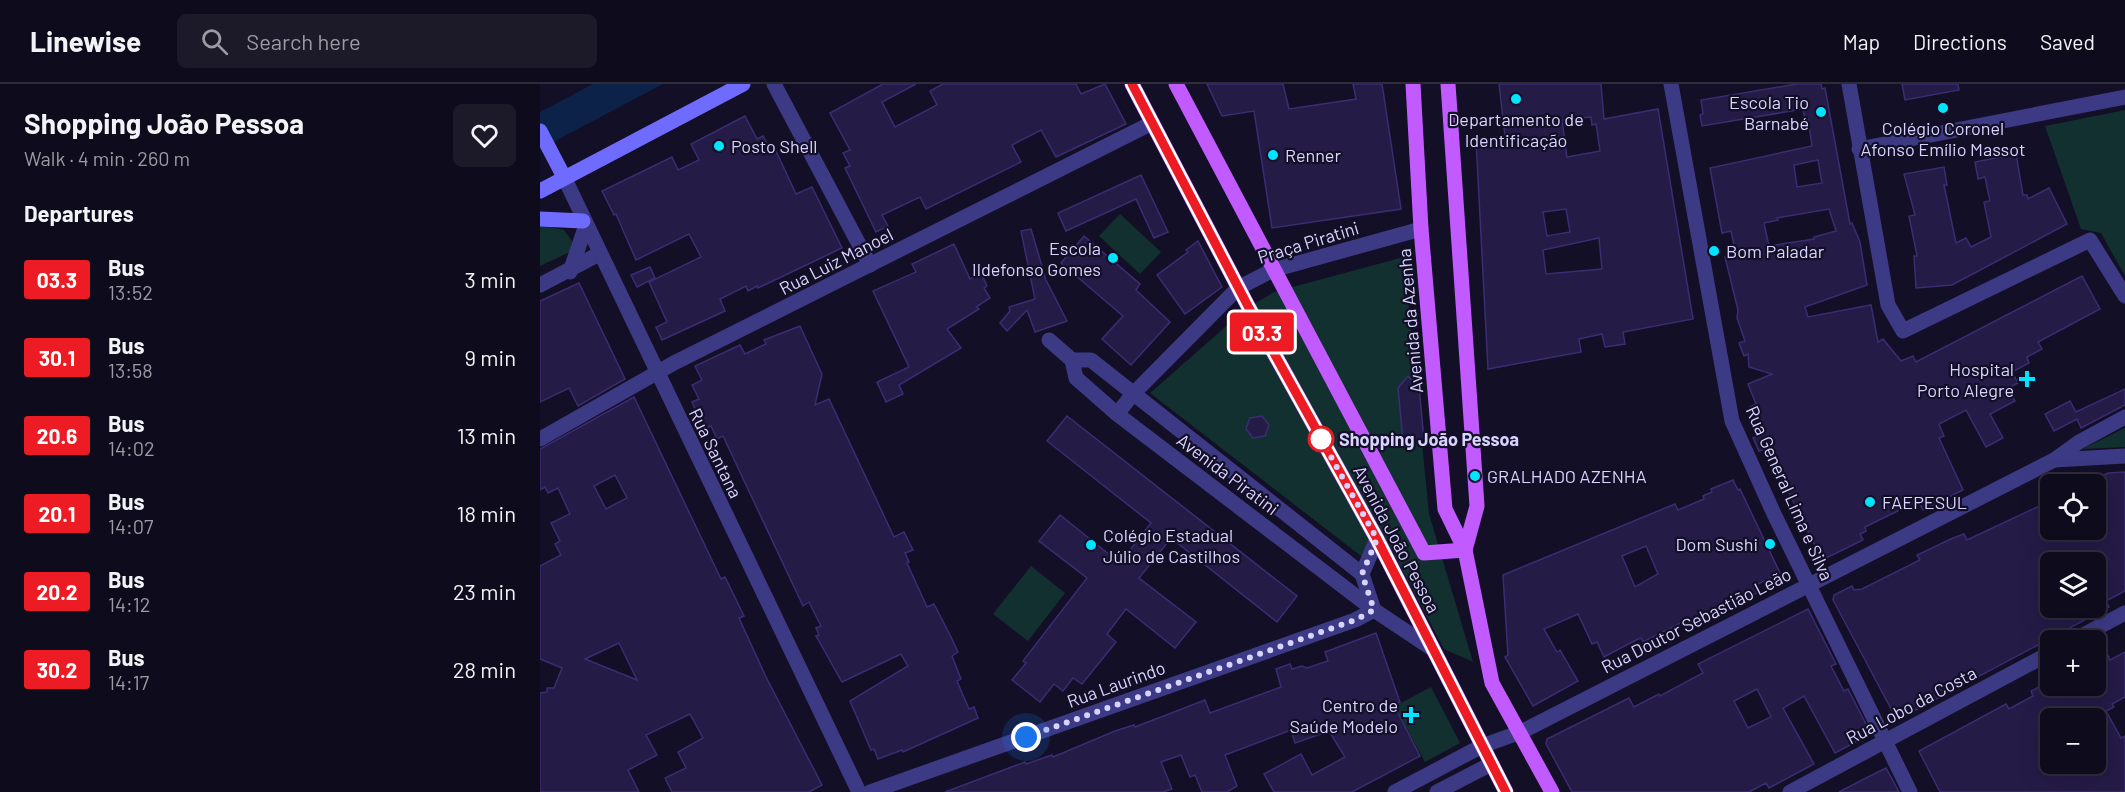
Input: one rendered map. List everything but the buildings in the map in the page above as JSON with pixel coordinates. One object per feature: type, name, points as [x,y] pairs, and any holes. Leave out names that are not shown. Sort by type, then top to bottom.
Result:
[{"type":"main road","points":[[540,191],[561,171],[743,84]]},
{"type":"main road","name":"Avenida João Pessoa","points":[[1132,84],[1239,288],[1377,539],[1506,792]]},
{"type":"main road","name":"Avenida João Pessoa","points":[[1176,84],[1424,553],[1465,550]]},
{"type":"main road","name":"Avenida da Azenha","points":[[1413,84],[1421,229],[1445,509],[1465,550],[1492,683],[1521,732]]},
{"type":"main road","name":"Avenida da Azenha","points":[[1448,84],[1478,506],[1465,550]]},
{"type":"main road","name":"Rua Santana","points":[[540,131],[561,171]]},
{"type":"main road","points":[[540,219],[584,223]]},
{"type":"main road","points":[[1521,732],[1552,792]]},
{"type":"street","points":[[774,84],[870,265]]},
{"type":"street","name":"Rua General Lima e Silva","points":[[1671,84],[1732,421],[1884,742],[1910,792]]},
{"type":"street","points":[[1849,84],[1888,305],[1903,331],[2090,240],[2125,296]]},
{"type":"street","points":[[1859,148],[2125,96]]},
{"type":"street","name":"Rua Luiz Manoel","points":[[540,439],[658,373],[1152,123]]},
{"type":"street","name":"Rua Santana","points":[[561,171],[859,792]]},
{"type":"street","points":[[570,272],[584,223]]},
{"type":"street","name":"Praça Piratini","points":[[1117,414],[1133,394],[1239,288],[1273,270],[1421,229]]},
{"type":"street","points":[[540,285],[570,272],[599,254]]},
{"type":"street","name":"Avenida Piratini","points":[[1049,340],[1072,360],[1076,378],[1117,414],[1374,610],[1431,648]]},
{"type":"street","name":"Avenida Piratini","points":[[1072,360],[1091,360],[1362,574]]},
{"type":"street","name":"Rua Doutor Sebastião Leão","points":[[1395,792],[1482,746],[1521,732],[2054,460],[2079,442],[2125,417]]},
{"type":"street","name":"Rua Doutor Sebastião Leão","points":[[2054,460],[2125,456]]},
{"type":"street","points":[[1374,610],[1362,574],[1377,539]]},
{"type":"street","name":"Rua Laurindo","points":[[870,792],[1355,620],[1374,610]]},
{"type":"street","points":[[2093,630],[2125,613]]},
{"type":"street","name":"Rua Lobo da Costa","points":[[1790,792],[2040,658]]},
{"type":"street","points":[[1437,792],[1491,764]]},
{"type":"green space","points":[[2125,110],[2125,276],[2101,233],[2081,229],[2045,126]]},
{"type":"green space","points":[[1120,214],[1161,252],[1140,274],[1099,236]]},
{"type":"green space","points":[[540,225],[564,230],[572,241],[570,252],[540,266]]},
{"type":"green space","points":[[1404,257],[1429,514],[1473,662],[1444,649],[1383,534],[1361,556],[1150,393],[1247,308],[1274,292]]},
{"type":"green space","points":[[2125,428],[2125,447],[2082,449]]},
{"type":"green space","points":[[1031,566],[1065,593],[1028,641],[993,614]]},
{"type":"green space","points":[[1431,687],[1460,743],[1425,762],[1395,706]]},
{"type":"water","points":[[593,84],[663,84],[540,149],[540,112]]},
{"type":"bus line","name":"03.3","points":[[1132,84],[1249,308],[1377,539],[1506,792]]},
{"type":"place","name":"Departamento de Identificação","points":[[1516,99]]},
{"type":"place","name":"Colégio Coronel Afonso Emílio Massot","points":[[1943,108]]},
{"type":"place","name":"Escola Tio Barnabé","points":[[1821,112]]},
{"type":"place","name":"Posto Shell","points":[[719,146]]},
{"type":"place","name":"Renner","points":[[1273,155]]},
{"type":"place","name":"Bom Paladar","points":[[1714,251]]},
{"type":"place","name":"Escola Ildefonso Gomes","points":[[1113,258]]},
{"type":"place","name":"Hospital Porto Alegre","points":[[2027,379]]},
{"type":"place","name":"Shopping João Pessoa","points":[[1321,439]]},
{"type":"place","name":"GRALHADO AZENHA","points":[[1475,476]]},
{"type":"place","name":"FAEPESUL","points":[[1870,502]]},
{"type":"place","name":"Dom Sushi","points":[[1770,544]]},
{"type":"place","name":"Colégio Estadual Júlio de Castilhos","points":[[1091,545]]},
{"type":"place","name":"Centro de Saúde Modelo","points":[[1411,715]]},
{"type":"route","points":[[1026,737],[1355,620],[1374,610],[1362,574],[1377,539],[1321,439]]}]
